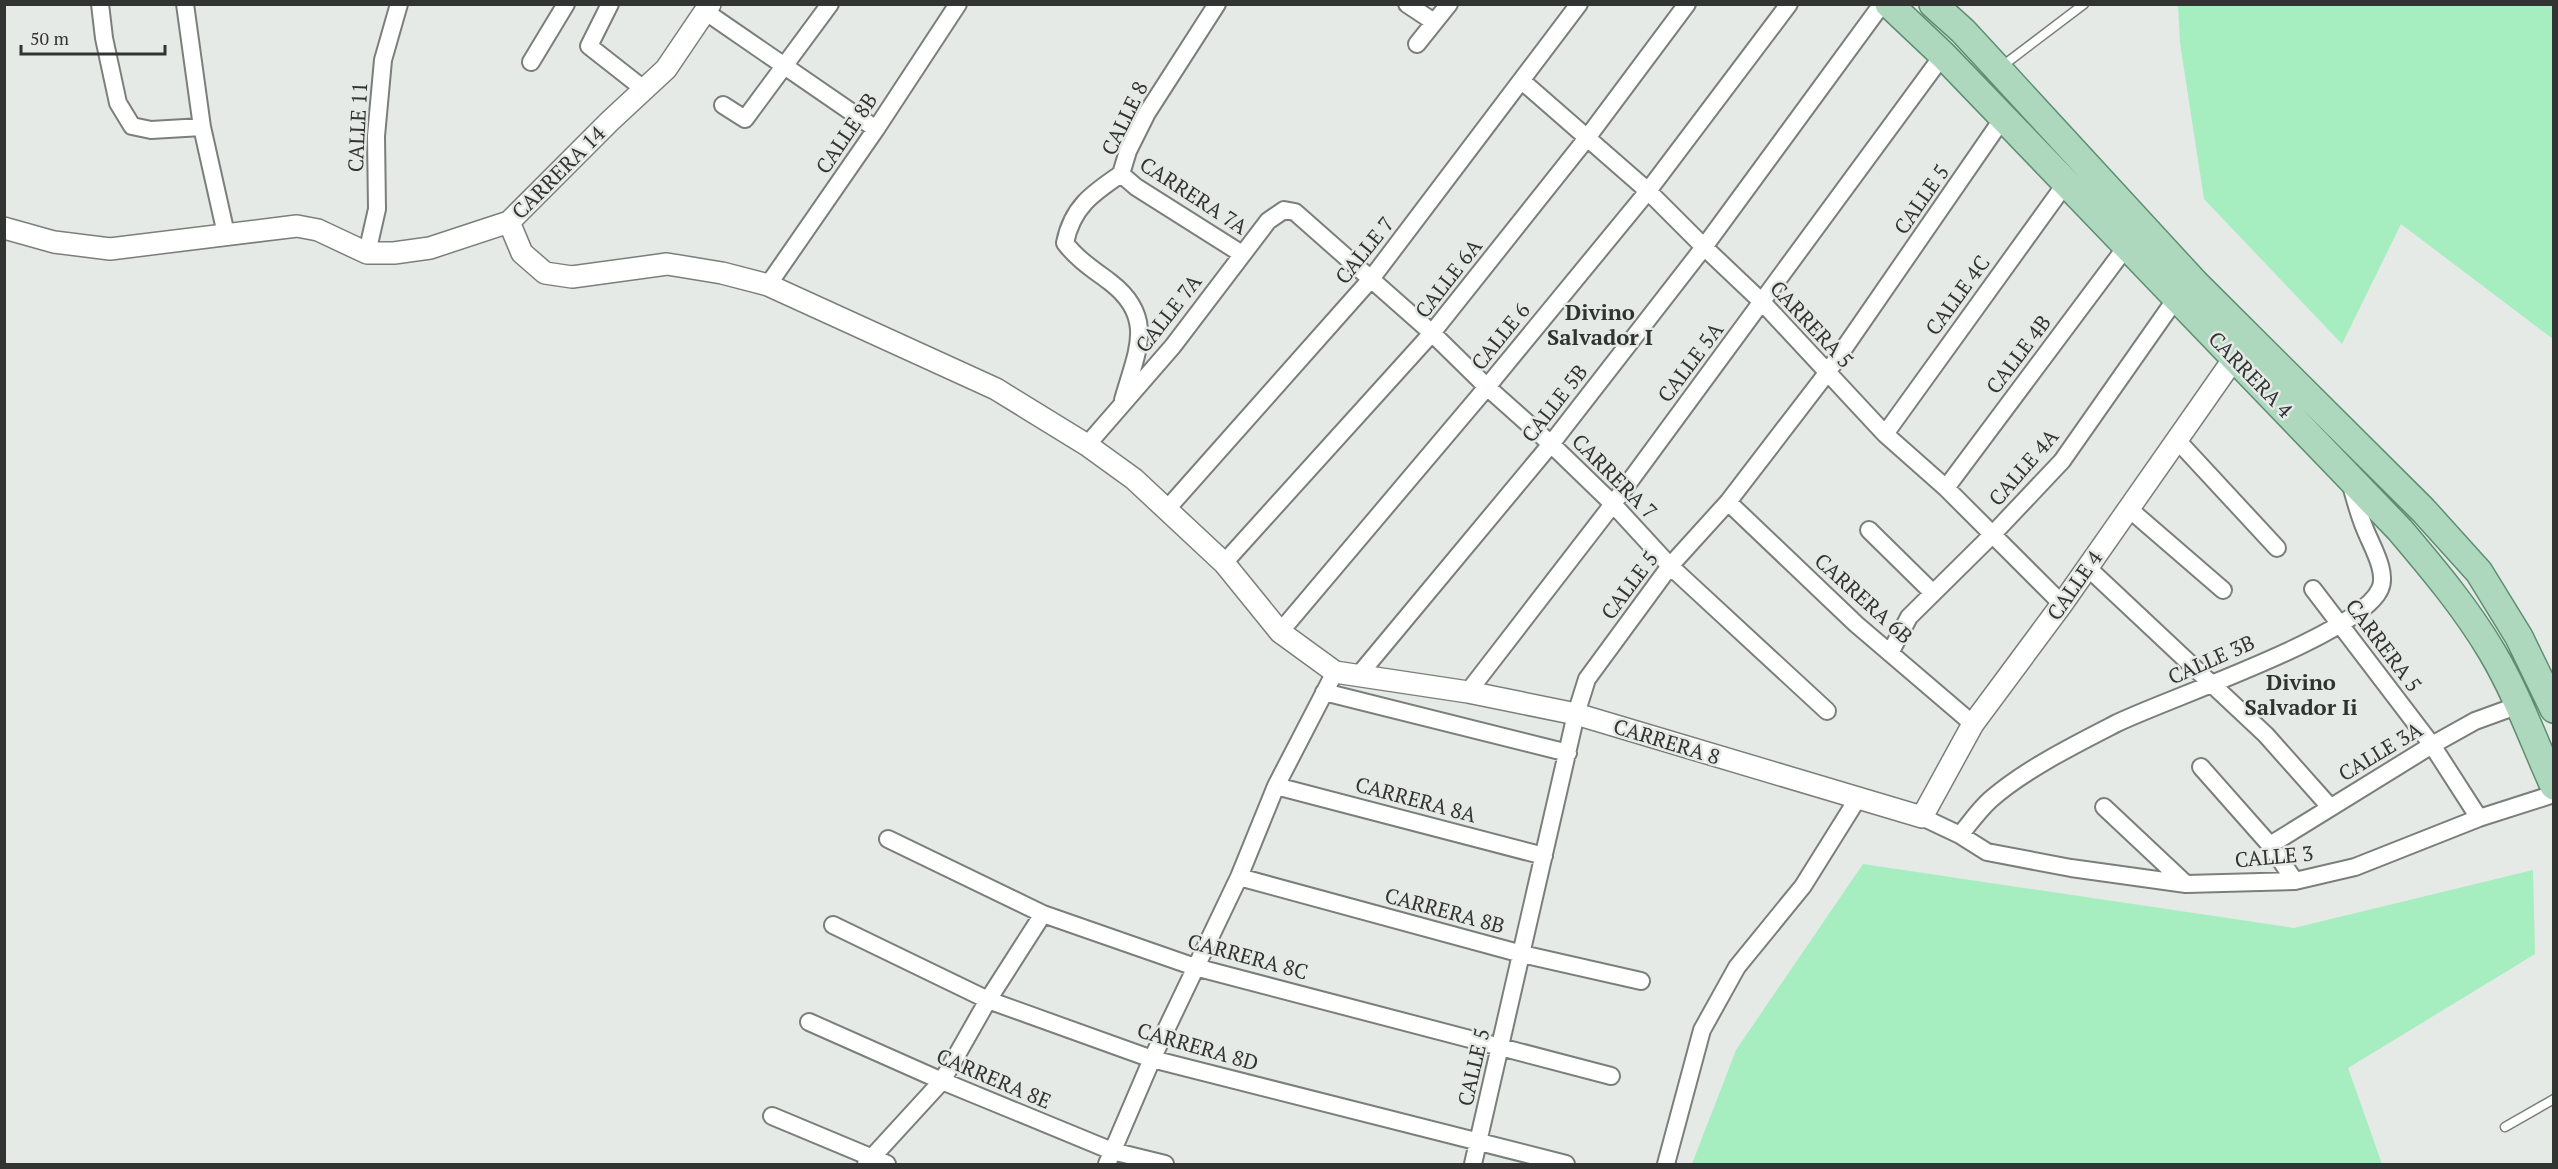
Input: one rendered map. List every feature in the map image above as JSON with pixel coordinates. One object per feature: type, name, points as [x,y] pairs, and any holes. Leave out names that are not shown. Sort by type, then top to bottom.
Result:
[{"type":"main road","name":"CARRERA 4","points":[[1889,4],[1943,55],[2400,530],[2456,596],[2493,653],[2553,786]]},
{"type":"main road","name":"CARRERA 4","points":[[1933,4],[1963,31],[2196,283],[2423,510],[2479,572],[2519,637],[2553,710]]},
{"type":"street","points":[[100,4],[104,38],[118,103],[132,126],[151,130],[202,128]]},
{"type":"street","points":[[185,4],[202,128],[226,234]]},
{"type":"street","name":"CALLE 11","points":[[367,253],[377,209],[376,136],[383,60],[399,4]]},
{"type":"street","points":[[531,62],[566,4]]},
{"type":"street","points":[[610,4],[590,46],[645,90]]},
{"type":"street","points":[[723,105],[745,119],[830,4]]},
{"type":"street","name":"CALLE 8B","points":[[768,285],[876,129],[958,4]]},
{"type":"street","points":[[1407,4],[1434,22]]},
{"type":"street","points":[[1417,44],[1449,4]]},
{"type":"street","name":"CALLE 7","points":[[1167,509],[1371,279],[1579,4]]},
{"type":"street","name":"CALLE 6A","points":[[1224,563],[1432,333],[1587,138],[1687,4]]},
{"type":"street","name":"CALLE 6","points":[[1280,632],[1487,387],[1648,191],[1789,4]]},
{"type":"street","name":"CALLE 5B","points":[[1358,676],[1551,444],[1704,248],[1882,4]]},
{"type":"street","name":"CALLE 8","points":[[1122,404],[1140,337],[1137,311],[1118,288],[1074,255],[1065,243],[1069,224],[1092,193],[1121,174],[1128,151],[1147,113],[1210,7]]},
{"type":"street","points":[[708,8],[876,129]]},
{"type":"street","name":"CARRERA 14","points":[[4,228],[54,242],[110,249],[297,226],[318,230],[367,253],[394,253],[430,248],[509,222],[609,121],[666,69],[708,8]]},
{"type":"street","name":"CALLE 5A","points":[[1467,692],[1763,303],[1943,55]]},
{"type":"street","name":"CARRERA 5","points":[[1522,81],[1648,191],[1763,303],[1885,434],[1946,488],[2062,604]]},
{"type":"street","name":"CALLE 5","points":[[1473,1164],[1576,714],[1587,679],[1670,566],[1728,502],[1827,373],[2003,118]]},
{"type":"street","name":"CARRERA 7A","points":[[1121,174],[1136,188],[1242,254]]},
{"type":"street","name":"CALLE 4C","points":[[1885,434],[2066,183]]},
{"type":"street","name":"CARRERA 7","points":[[1284,210],[1295,212],[1432,333],[1487,387],[1551,444],[1670,566],[1827,711]]},
{"type":"street","name":"CALLE 7A","points":[[1087,444],[1173,346],[1268,221],[1284,210]]},
{"type":"street","points":[[509,222],[522,253],[545,273],[572,277],[667,264],[722,273],[768,285],[996,389],[1087,444],[1134,479],[1224,563],[1280,632],[1335,672],[1276,786],[1239,877],[1152,1059],[1110,1158]]},
{"type":"street","name":"CALLE 4B","points":[[1946,488],[2126,247]]},
{"type":"street","name":"CALLE 4A","points":[[1890,653],[1909,617],[1993,534],[2062,461],[2177,297]]},
{"type":"street","name":"CALLE 4","points":[[1922,817],[1973,724],[2062,604],[2235,357]]},
{"type":"street","points":[[2176,439],[2277,548]]},
{"type":"street","name":"CALLE 3B","points":[[1960,835],[1990,800],[2047,760],[2117,723],[2214,684],[2342,624],[2369,604],[2381,588],[2380,564],[2364,528],[2348,476]]},
{"type":"street","name":"CARRERA 6B","points":[[1728,502],[1856,624],[1973,724]]},
{"type":"street","points":[[2128,508],[2223,590]]},
{"type":"street","points":[[1869,530],[1933,594]]},
{"type":"street","points":[[2087,567],[2266,735],[2330,807]]},
{"type":"street","name":"CARRERA 5","points":[[2313,590],[2342,624],[2432,745],[2479,818]]},
{"type":"street","name":"CARRERA 8","points":[[1335,672],[1467,692],[1576,714],[1922,817],[1960,835],[1987,852]]},
{"type":"street","points":[[1324,692],[1568,753]]},
{"type":"street","name":"CALLE 3A","points":[[2270,845],[2432,745],[2475,721],[2518,705]]},
{"type":"street","points":[[2201,767],[2270,845],[2295,881]]},
{"type":"street","name":"CARRERA 8A","points":[[1276,786],[1544,856]]},
{"type":"street","name":"CALLE 3","points":[[1987,852],[2071,868],[2186,884],[2295,881],[2355,867],[2479,818],[2553,794]]},
{"type":"street","points":[[1666,1164],[1702,1030],[1737,967],[1803,886],[1858,798]]},
{"type":"street","points":[[2104,807],[2186,884]]},
{"type":"street","name":"CARRERA 8C","points":[[888,839],[1043,914],[1195,967],[1611,1076]]},
{"type":"street","name":"CARRERA 8B","points":[[1239,877],[1522,954],[1641,981]]},
{"type":"street","points":[[868,1161],[942,1081],[988,1000],[1043,914]]},
{"type":"street","name":"CARRERA 8D","points":[[833,925],[988,1000],[1152,1059],[1566,1164]]},
{"type":"street","name":"CARRERA 8E","points":[[809,1022],[1110,1158],[1165,1164]]},
{"type":"street","points":[[772,1116],[868,1161],[887,1164]]},
{"type":"lane","points":[[1999,70],[2084,4]]},
{"type":"lane","points":[[2505,1127],[2553,1098]]},
{"type":"green space","points":[[2178,5],[2553,5],[2553,339],[2401,224],[2342,344],[2204,199],[2180,43]]},
{"type":"green space","points":[[1863,864],[2294,928],[2533,870],[2535,954],[2348,1068],[2382,1164],[1692,1164],[1736,1050]]},
{"type":"district","name":"Divino Salvador I","points":[[1600,324]]},
{"type":"district","name":"Divino Salvador Ii","points":[[2301,694]]}]
